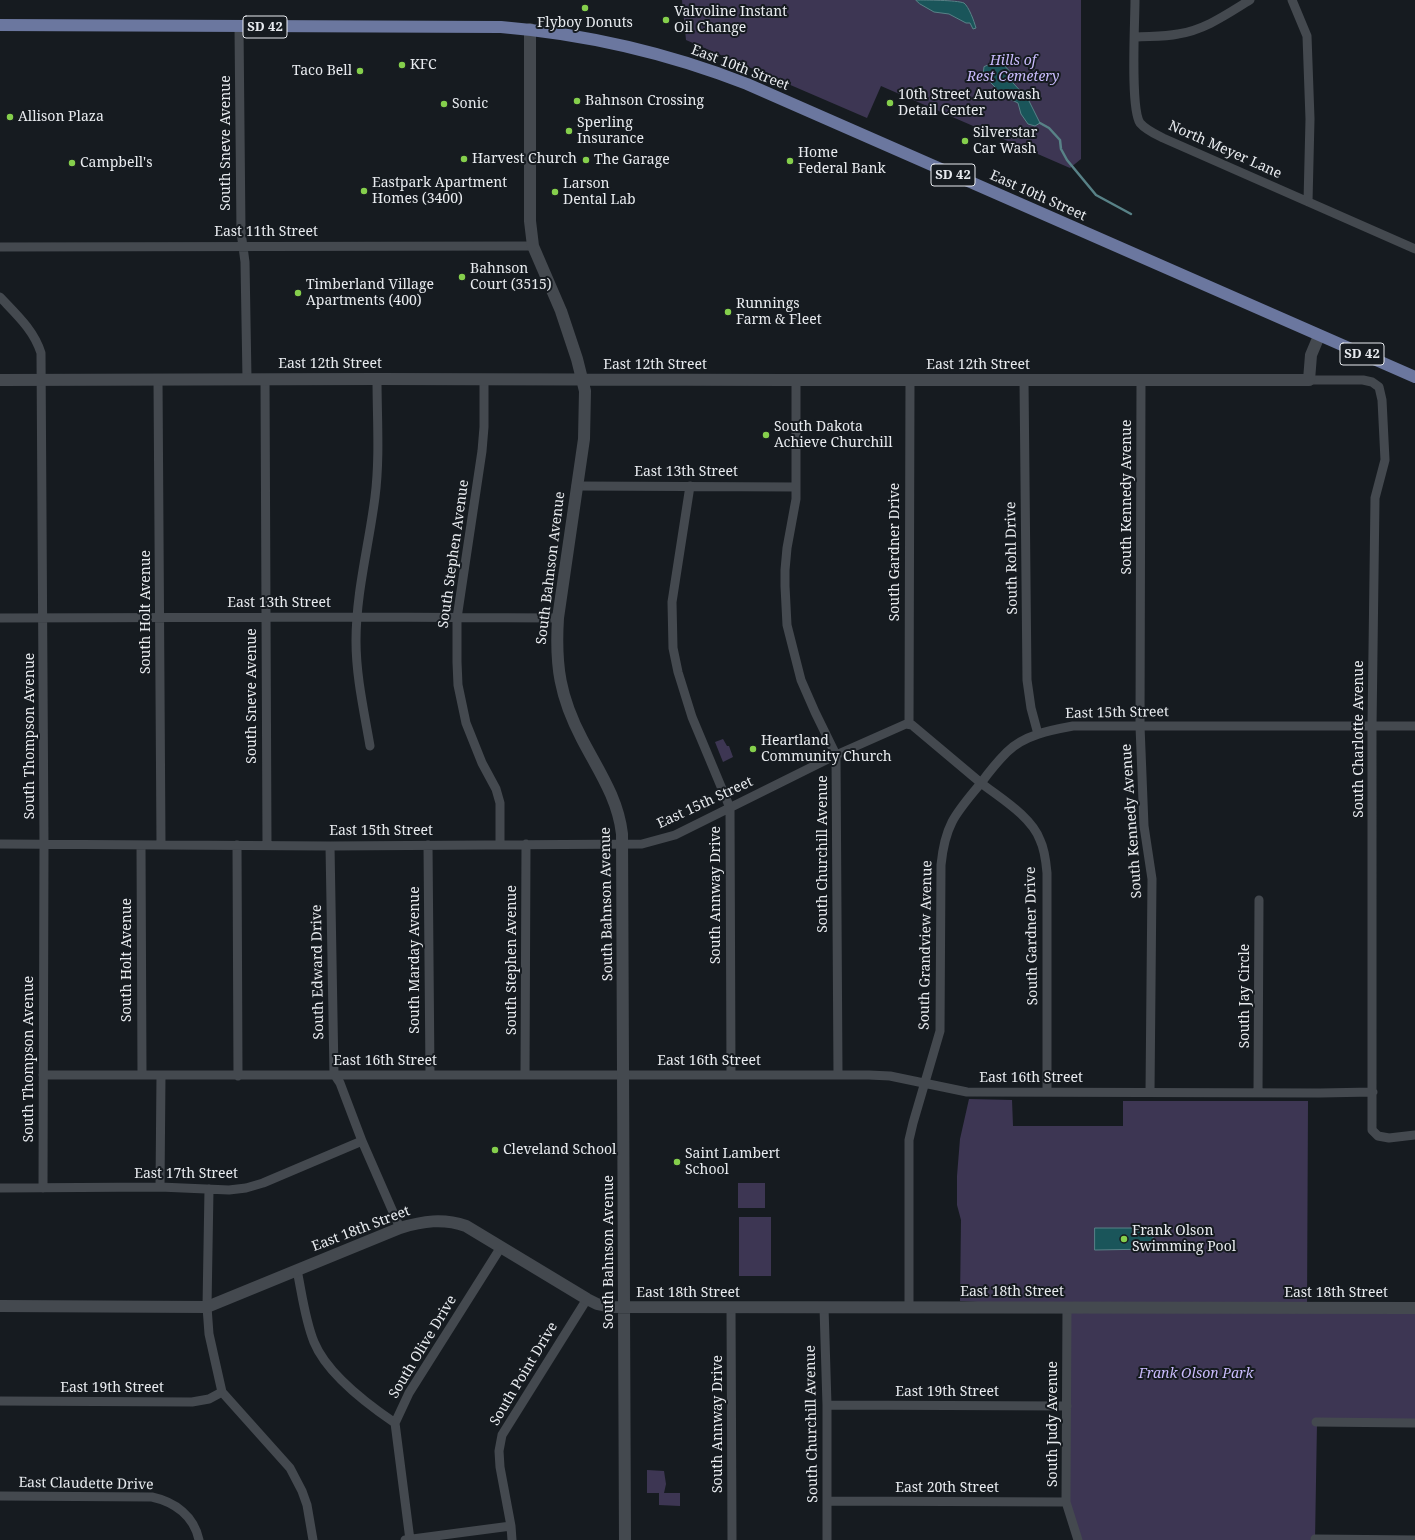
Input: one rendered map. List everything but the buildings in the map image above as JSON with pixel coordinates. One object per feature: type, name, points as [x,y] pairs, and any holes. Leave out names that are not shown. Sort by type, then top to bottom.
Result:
[{"type":"main road","name":"East 10th Street","points":[[0,25],[239,27],[482,26],[530,29],[618,44],[659,54],[715,72],[1415,377]]},
{"type":"street","name":"North Meyer Lane","points":[[1134,0],[1135,107],[1140,122],[1144,127],[1163,138],[1415,248]]},
{"type":"street","points":[[1135,37],[1178,34],[1196,30],[1250,0]]},
{"type":"street","points":[[1292,0],[1307,36],[1310,119],[1308,202]]},
{"type":"street","name":"South Sneve Avenue","points":[[239,27],[241,232],[245,262],[247,379]]},
{"type":"street","name":"South Bahnson Avenue","points":[[530,29],[530,221],[533,246],[556,297],[583,379],[585,391],[585,424],[558,618],[556,642],[557,665],[563,694],[569,711],[581,738],[616,802],[621,821],[625,1540]]},
{"type":"street","name":"East 11th Street","points":[[0,246],[533,246]]},
{"type":"street","name":"South Thompson Avenue","points":[[0,297],[30,329],[38,343],[41,353],[44,845],[42,1188]]},
{"type":"street","points":[[1309,380],[1311,355],[1319,336]]},
{"type":"street","points":[[370,746],[357,665],[357,617],[377,479],[376,378]]},
{"type":"street","name":"East 12th Street","points":[[0,380],[376,378],[1362,380],[1372,382],[1379,387]]},
{"type":"street","name":"South Holt Avenue","points":[[158,379],[161,844]]},
{"type":"street","name":"South Sneve Avenue","points":[[265,379],[267,845]]},
{"type":"street","name":"South Stephen Avenue","points":[[484,379],[484,427],[482,451],[457,618],[458,685],[466,723],[482,763],[496,789],[500,803],[500,845]]},
{"type":"street","name":"South Churchill Avenue","points":[[796,380],[796,499],[787,548],[785,570],[787,625],[801,680],[836,755],[838,1075]]},
{"type":"street","name":"South Gardner Drive","points":[[909,724],[910,380]]},
{"type":"street","name":"South Rohl Drive","points":[[1024,380],[1027,680],[1030,708],[1038,734]]},
{"type":"street","name":"South Kennedy Avenue","points":[[1141,380],[1140,726],[1144,826],[1152,879],[1150,1092]]},
{"type":"street","name":"South Charlotte Avenue","points":[[1379,387],[1382,400],[1385,460],[1375,498],[1372,727],[1372,1130],[1378,1136],[1389,1138],[1415,1135]]},
{"type":"street","name":"East 13th Street","points":[[576,486],[796,486]]},
{"type":"street","name":"South Annway Drive","points":[[690,486],[672,602],[673,648],[678,672],[692,717],[730,808],[731,1075]]},
{"type":"street","name":"East 13th Street","points":[[0,618],[558,618]]},
{"type":"street","points":[[909,724],[915,727],[981,783]]},
{"type":"street","name":"East 15th Street","points":[[0,844],[330,846],[642,844],[675,835],[836,755],[909,724]]},
{"type":"street","name":"East 15th Street","points":[[981,783],[1007,751],[1018,744],[1052,729],[1073,726],[1415,726]]},
{"type":"street","name":"South Gardner Drive","points":[[981,783],[1027,820],[1040,839],[1045,856],[1047,873],[1047,1092]]},
{"type":"street","name":"South Grandview Avenue","points":[[909,1308],[909,1140],[940,1031],[940,865],[942,850],[946,834],[956,812],[981,783]]},
{"type":"street","name":"South Stephen Avenue","points":[[525,1075],[526,844]]},
{"type":"street","name":"South Holt Avenue","points":[[141,845],[142,1075]]},
{"type":"street","points":[[237,845],[238,1076]]},
{"type":"street","name":"South Marday Avenue","points":[[428,845],[430,1075]]},
{"type":"street","name":"South Edward Drive","points":[[330,846],[334,1074],[340,1083],[362,1141],[400,1228]]},
{"type":"street","name":"South Jay Circle","points":[[1258,1093],[1259,900]]},
{"type":"street","name":"East 16th Street","points":[[43,1075],[238,1076],[334,1074],[869,1074],[890,1076],[967,1092],[1373,1092]]},
{"type":"street","points":[[160,1187],[161,1075]]},
{"type":"street","name":"East 17th Street","points":[[0,1188],[160,1187],[228,1190],[246,1188],[263,1183],[362,1141]]},
{"type":"street","points":[[209,1189],[207,1307],[209,1334],[222,1392],[290,1468],[302,1491],[307,1505],[313,1540]]},
{"type":"street","name":"East 18th Street","points":[[0,1306],[207,1307],[400,1228],[418,1222],[431,1220],[455,1222],[466,1226],[587,1299],[597,1304],[624,1308],[1415,1308]]},
{"type":"street","name":"South Olive Drive","points":[[395,1423],[409,1394],[501,1247]]},
{"type":"street","points":[[296,1270],[309,1326],[318,1352],[328,1367],[370,1407],[395,1423],[408,1540],[511,1526]]},
{"type":"street","name":"South Point Drive","points":[[512,1540],[511,1526],[500,1467],[499,1451],[502,1435],[587,1299]]},
{"type":"street","name":"South Annway Drive","points":[[732,1307],[732,1540]]},
{"type":"street","name":"South Churchill Avenue","points":[[824,1307],[828,1405],[827,1540]]},
{"type":"street","name":"South Judy Avenue","points":[[1067,1307],[1066,1502],[1078,1540]]},
{"type":"street","name":"East 19th Street","points":[[0,1401],[192,1402],[209,1399],[222,1392]]},
{"type":"street","name":"East 19th Street","points":[[828,1405],[1067,1406]]},
{"type":"street","points":[[1316,1422],[1415,1423]]},
{"type":"street","name":"East Claudette Drive","points":[[0,1496],[152,1497],[162,1499],[181,1510],[197,1530],[199,1540]]},
{"type":"street","name":"East 20th Street","points":[[827,1502],[1066,1502]]},
{"type":"street","points":[[1315,1539],[1415,1540]]},
{"type":"green space","name":"Hills of Rest Cemetery","points":[[682,0],[1081,0],[1081,159],[1070,168],[881,86],[867,118],[686,40]]},
{"type":"green space","points":[[723,739],[727,746],[729,746],[733,757],[723,762],[715,742]]},
{"type":"green space","name":"Frank Olson Park","points":[[969,1099],[1012,1100],[1013,1126],[1123,1126],[1123,1101],[1308,1101],[1307,1307],[1415,1308],[1415,1423],[1317,1422],[1315,1540],[1078,1540],[1066,1502],[1067,1307],[960,1301],[961,1220],[957,1205],[957,1176],[960,1139]]},
{"type":"green space","points":[[738,1183],[765,1183],[765,1208],[738,1208]]},
{"type":"green space","points":[[739,1217],[771,1217],[771,1276],[739,1276]]},
{"type":"green space","points":[[647,1470],[664,1471],[666,1484],[664,1493],[680,1493],[680,1506],[659,1505],[659,1493],[647,1493]]},
{"type":"water","points":[[916,0],[964,3],[973,18],[976,28],[973,29],[970,23],[966,23],[949,14],[934,12]]},
{"type":"water","points":[[996,62],[1003,64],[1013,75],[1013,83],[1028,99],[1040,123],[1035,126],[1028,124],[1021,114],[1018,103],[1004,96],[983,75],[984,67]]},
{"type":"water","name":"Frank Olson Swimming Pool","points":[[1095,1228],[1153,1228],[1153,1249],[1095,1250]]},
{"type":"waterway","points":[[1040,123],[1049,128],[1060,140],[1061,149],[1067,160],[1096,195],[1131,214]]},
{"type":"place","name":"Flyboy Donuts","points":[[585,8]]},
{"type":"place","name":"Valvoline Instant Oil Change","points":[[666,20]]},
{"type":"place","name":"KFC","points":[[402,65]]},
{"type":"place","name":"Taco Bell","points":[[360,71]]},
{"type":"place","name":"Bahnson Crossing","points":[[577,101]]},
{"type":"place","name":"10th Street Autowash Detail Center","points":[[890,103]]},
{"type":"place","name":"Sonic","points":[[444,104]]},
{"type":"place","name":"Allison Plaza","points":[[10,117]]},
{"type":"place","name":"Sperling Insurance","points":[[569,131]]},
{"type":"place","name":"Silverstar Car Wash","points":[[965,141]]},
{"type":"place","name":"Harvest Church","points":[[464,159]]},
{"type":"place","name":"The Garage","points":[[586,160]]},
{"type":"place","name":"Home Federal Bank","points":[[790,161]]},
{"type":"place","name":"Campbell's","points":[[72,163]]},
{"type":"place","name":"Eastpark Apartment Homes (3400)","points":[[364,191]]},
{"type":"place","name":"Larson Dental Lab","points":[[555,192]]},
{"type":"place","name":"Bahnson Court (3515)","points":[[462,277]]},
{"type":"place","name":"Timberland Village Apartments (400)","points":[[298,293]]},
{"type":"place","name":"Runnings Farm & Fleet","points":[[728,312]]},
{"type":"place","name":"South Dakota Achieve Churchill","points":[[766,435]]},
{"type":"place","name":"Heartland Community Church","points":[[753,749]]},
{"type":"place","name":"Cleveland School","points":[[495,1150]]},
{"type":"place","name":"Saint Lambert School","points":[[677,1162]]},
{"type":"place","name":"Frank Olson Swimming Pool","points":[[1124,1239]]}]
